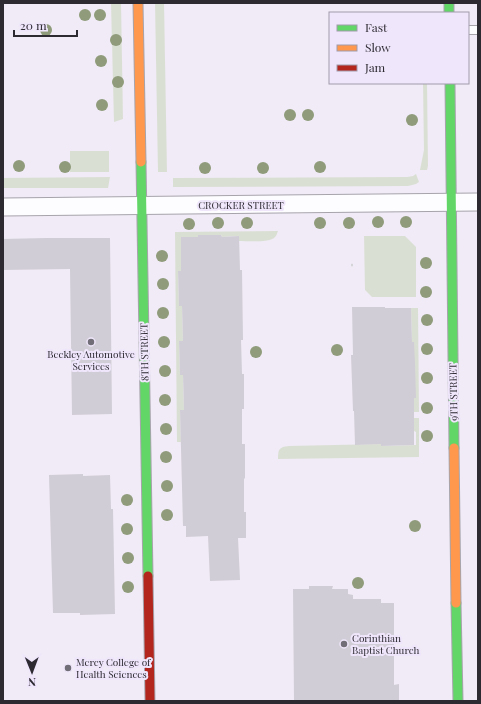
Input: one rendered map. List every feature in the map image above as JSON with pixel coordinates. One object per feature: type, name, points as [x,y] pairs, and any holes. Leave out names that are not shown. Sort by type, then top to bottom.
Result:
[{"type":"street","name":"8TH STREET","points":[[138,3],[150,701]]},
{"type":"street","name":"9TH STREET","points":[[450,84],[455,564],[458,701]]},
{"type":"street","name":"CROCKER STREET","points":[[3,207],[478,202]]},
{"type":"shaded area","points":[[111,3],[121,3],[123,119],[114,122]]},
{"type":"shaded area","points":[[155,3],[164,3],[167,172],[158,172]]},
{"type":"shaded area","points":[[423,84],[427,84],[428,166],[427,170],[420,170],[424,150]]},
{"type":"shaded area","points":[[70,151],[109,151],[109,172],[70,172]]},
{"type":"shaded area","points":[[416,174],[419,182],[408,186],[173,187],[173,178],[407,177]]},
{"type":"shaded area","points":[[110,177],[108,188],[3,188],[3,178]]},
{"type":"shaded area","points":[[278,231],[276,236],[272,239],[264,241],[239,241],[239,236],[222,237],[221,235],[198,235],[198,237],[181,238],[181,271],[178,271],[179,306],[182,306],[183,341],[179,341],[180,375],[183,375],[184,410],[180,410],[181,442],[177,442],[175,232]]},
{"type":"shaded area","points":[[364,236],[405,236],[416,247],[416,297],[372,297],[365,290]]},
{"type":"shaded area","points":[[411,308],[418,308],[419,412],[414,412],[414,342],[412,342]]},
{"type":"shaded area","points":[[414,418],[419,418],[419,457],[278,459],[280,449],[289,446],[381,444],[382,446],[416,445]]},
{"type":"building","points":[[198,235],[221,235],[222,237],[239,236],[240,270],[242,270],[242,374],[244,374],[242,444],[245,444],[244,512],[246,512],[246,538],[238,538],[240,580],[210,581],[208,536],[186,537],[186,526],[183,526],[180,410],[184,410],[183,375],[180,375],[179,341],[183,341],[182,306],[179,306],[178,271],[181,271],[181,237],[198,237]]},
{"type":"building","name":"Beckley Automotive Services","points":[[110,238],[112,414],[72,415],[70,269],[3,270],[3,239]]},
{"type":"building","points":[[352,307],[411,308],[416,398],[414,398],[414,445],[355,445],[351,355],[353,355]]},
{"type":"building","points":[[83,474],[83,476],[110,475],[111,509],[113,509],[115,614],[80,615],[80,613],[53,613],[49,475]]},
{"type":"building","name":"Corinthian Baptist Church","points":[[309,586],[333,586],[332,589],[348,589],[348,594],[353,595],[353,599],[381,599],[381,603],[394,603],[394,685],[399,684],[399,701],[294,701],[293,589],[309,589]]},
{"type":"traffic: fast","points":[[449,3],[449,12]]},
{"type":"traffic: fast","points":[[450,84],[454,448]]},
{"type":"traffic: fast","points":[[141,162],[148,576]]},
{"type":"traffic: fast","points":[[456,603],[458,701]]},
{"type":"traffic: slow","points":[[138,3],[141,162]]},
{"type":"traffic: slow","points":[[454,448],[456,603]]},
{"type":"traffic: jam","points":[[148,576],[150,701]]},
{"type":"place","name":"Beckley Automotive Services","points":[[91,342]]},
{"type":"place","name":"Corinthian Baptist Church","points":[[344,644]]},
{"type":"place","name":"Mercy College of Health Sciences","points":[[68,668]]}]
